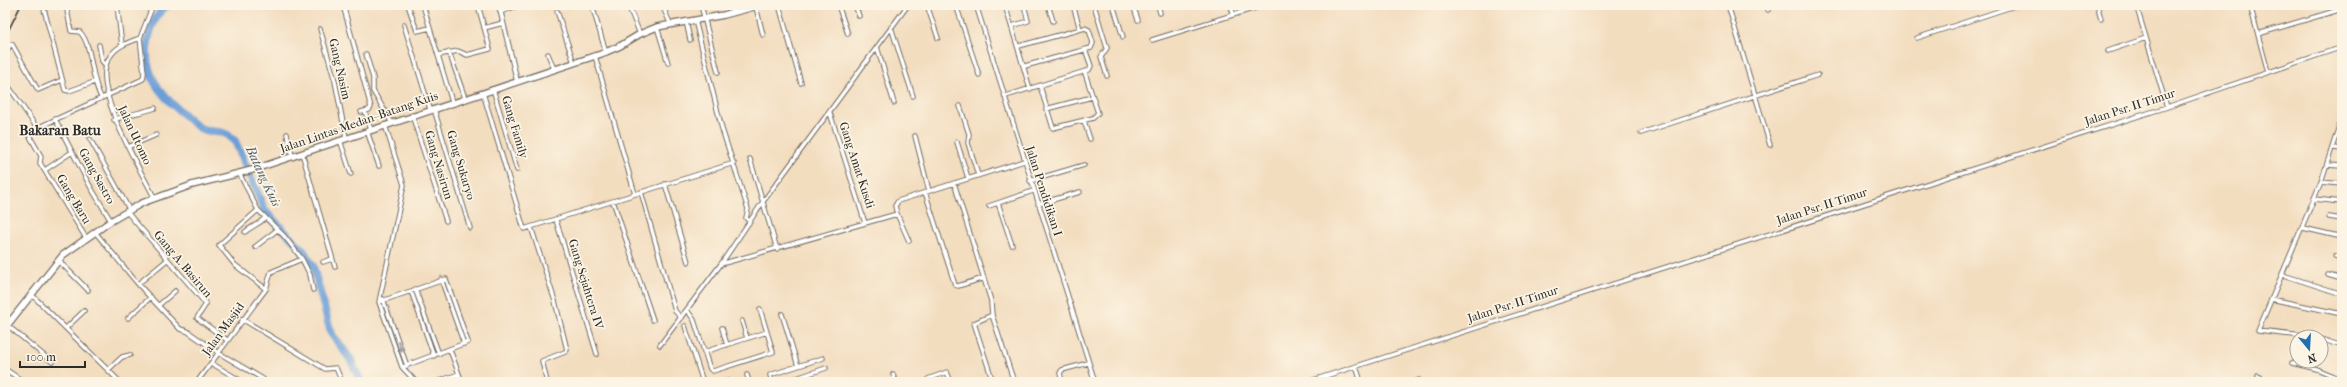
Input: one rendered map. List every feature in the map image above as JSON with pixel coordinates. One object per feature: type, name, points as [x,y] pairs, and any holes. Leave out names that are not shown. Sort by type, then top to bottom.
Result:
[{"type":"highway","name":"Jalan Lintas Medan–Batang Kuis","points":[[6,326],[30,293],[58,260],[111,221],[128,210],[154,197],[252,170],[412,115],[606,53],[640,34],[657,27],[670,23],[735,13],[758,6]]},
{"type":"street","points":[[43,5],[62,80],[67,92],[94,82]]},
{"type":"street","points":[[66,5],[71,31],[81,32],[88,43],[94,82],[101,97]]},
{"type":"street","points":[[117,5],[122,45]]},
{"type":"street","points":[[5,81],[37,128],[101,97],[143,79],[140,38],[153,5]]},
{"type":"street","points":[[343,5],[371,107],[363,112],[379,166]]},
{"type":"street","points":[[423,5],[452,102]]},
{"type":"street","points":[[438,55],[460,51],[467,55],[489,50],[478,5]]},
{"type":"street","points":[[499,5],[518,81]]},
{"type":"street","points":[[500,12],[520,5]]},
{"type":"street","points":[[592,5],[606,53]]},
{"type":"street","points":[[628,5],[640,34]]},
{"type":"street","points":[[662,5],[670,23]]},
{"type":"street","points":[[701,5],[718,72]]},
{"type":"street","points":[[779,5],[801,83]]},
{"type":"street","points":[[838,5],[848,34]]},
{"type":"street","points":[[855,5],[859,16]]},
{"type":"street","points":[[660,345],[721,264],[748,220],[830,113],[908,5]]},
{"type":"street","points":[[928,5],[938,38]]},
{"type":"street","points":[[956,5],[979,75]]},
{"type":"street","name":"Jalan Pendidikan I","points":[[976,5],[1006,96],[1033,191],[1095,382]]},
{"type":"street","points":[[1005,5],[1025,66],[1030,89]]},
{"type":"street","points":[[1012,26],[1028,21],[1024,5]]},
{"type":"street","points":[[1048,5],[1053,21]]},
{"type":"street","points":[[1073,5],[1080,29]]},
{"type":"street","points":[[1094,5],[1108,48],[1101,56],[1107,76]]},
{"type":"street","points":[[1113,5],[1123,37]]},
{"type":"street","points":[[1133,5],[1138,20]]},
{"type":"street","points":[[1158,5],[1160,13]]},
{"type":"street","points":[[1230,5],[1234,15]]},
{"type":"street","points":[[1152,40],[1265,5]]},
{"type":"street","points":[[1728,5],[1754,96],[1770,145]]},
{"type":"street","points":[[1766,5],[1768,10]]},
{"type":"street","points":[[1917,38],[2017,5]]},
{"type":"street","points":[[2096,5],[2101,19]]},
{"type":"street","points":[[2250,5],[2268,72]]},
{"type":"street","points":[[758,6],[763,35]]},
{"type":"street","points":[[409,8],[417,32],[430,28]]},
{"type":"street","points":[[2137,8],[2167,107]]},
{"type":"street","points":[[2258,34],[2342,9]]},
{"type":"street","points":[[557,11],[574,63]]},
{"type":"street","points":[[695,19],[722,129],[748,209],[748,220]]},
{"type":"street","points":[[686,21],[690,40]]},
{"type":"street","points":[[484,28],[503,23]]},
{"type":"street","name":"Gang Sukaryo","points":[[404,25],[470,228]]},
{"type":"street","points":[[657,27],[668,63]]},
{"type":"street","points":[[892,27],[913,96]]},
{"type":"street","name":"Gang Nasim","points":[[320,29],[335,81],[343,139],[350,174]]},
{"type":"street","points":[[1019,46],[1080,29],[1088,29],[1093,43],[1092,47],[1085,50],[1025,66]]},
{"type":"street","points":[[106,66],[111,55],[122,45],[140,38]]},
{"type":"street","points":[[2108,52],[2146,38]]},
{"type":"street","points":[[5,55],[12,44],[38,90],[62,80]]},
{"type":"street","name":"Jalan Utomo","points":[[99,45],[102,60],[106,66],[107,95],[114,120],[154,197]]},
{"type":"street","points":[[877,47],[894,103]]},
{"type":"street","name":"Jalan Psr. II Timur","points":[[1307,382],[2167,107],[2342,47]]},
{"type":"street","points":[[1006,96],[1085,73],[1091,66],[1085,50]]},
{"type":"street","points":[[449,52],[465,98]]},
{"type":"street","points":[[366,54],[373,78],[373,91],[392,123]]},
{"type":"street","points":[[548,54],[554,69]]},
{"type":"street","points":[[595,56],[635,194]]},
{"type":"street","points":[[1040,86],[1053,128],[1084,121],[1098,115],[1085,73]]},
{"type":"street","points":[[1641,134],[1818,75]]},
{"type":"street","name":"Gang Family","points":[[493,89],[517,170]]},
{"type":"street","points":[[483,93],[523,228],[556,220],[734,163]]},
{"type":"street","points":[[1046,109],[1092,96]]},
{"type":"street","points":[[960,106],[969,134],[968,143],[978,175]]},
{"type":"street","points":[[114,120],[130,113],[144,112],[155,108]]},
{"type":"street","name":"Gang Amat Kusdi","points":[[830,113],[865,223]]},
{"type":"street","name":"Gang Nasirun","points":[[412,115],[446,221]]},
{"type":"street","points":[[2289,335],[2258,332],[2303,228],[2321,182],[2341,129],[2342,117]]},
{"type":"street","name":"Gang Sastro","points":[[55,119],[111,221]]},
{"type":"street","points":[[1084,121],[1090,139]]},
{"type":"street","points":[[385,125],[404,185],[382,298],[379,302],[402,367],[416,382]]},
{"type":"street","name":"Gang Baru","points":[[37,128],[29,136],[41,156],[40,161],[86,238]]},
{"type":"street","points":[[287,134],[292,156]]},
{"type":"street","points":[[128,147],[156,135]]},
{"type":"street","points":[[915,136],[927,192],[955,285],[958,286],[984,278]]},
{"type":"street","name":"Gang A. Basirun","points":[[90,138],[128,210],[167,260],[206,304],[197,318],[227,340]]},
{"type":"street","points":[[957,142],[968,178]]},
{"type":"street","points":[[2334,148],[2342,149]]},
{"type":"street","points":[[45,170],[72,152]]},
{"type":"street","points":[[302,153],[335,267]]},
{"type":"street","points":[[750,159],[777,249]]},
{"type":"street","points":[[909,241],[897,214],[897,202],[1024,161]]},
{"type":"street","points":[[1030,181],[1084,165]]},
{"type":"street","points":[[2327,165],[2342,166]]},
{"type":"street","points":[[242,172],[258,210],[278,230],[302,259],[310,275],[313,290]]},
{"type":"street","points":[[2321,182],[2342,184]]},
{"type":"street","points":[[954,183],[984,278],[992,296],[992,315],[1014,382]]},
{"type":"street","points":[[665,184],[688,262]]},
{"type":"street","points":[[989,206],[1033,191]]},
{"type":"street","points":[[641,192],[675,312],[680,317]]},
{"type":"street","points":[[1038,204],[1080,192]]},
{"type":"street","points":[[2314,198],[2342,202]]},
{"type":"street","points":[[613,201],[653,320]]},
{"type":"street","points":[[998,203],[1012,245]]},
{"type":"street","points":[[258,210],[219,245],[235,265],[266,289]]},
{"type":"street","points":[[721,264],[897,214]]},
{"type":"street","points":[[2329,217],[2342,219]]},
{"type":"street","points":[[246,232],[252,225],[258,224],[265,218]]},
{"type":"street","name":"Gang Sejahtera IV","points":[[556,220],[597,354]]},
{"type":"street","points":[[531,227],[555,301],[566,350],[542,360],[547,382]]},
{"type":"street","points":[[2303,228],[2342,237]]},
{"type":"street","points":[[254,246],[278,230]]},
{"type":"street","points":[[95,232],[138,284],[182,330],[187,331],[219,353],[263,379]]},
{"type":"street","points":[[2335,256],[2342,258]]},
{"type":"street","name":"Jalan Masjid","points":[[197,382],[242,319],[266,289],[272,271],[302,259]]},
{"type":"street","points":[[323,262],[332,259]]},
{"type":"street","points":[[58,260],[88,290]]},
{"type":"street","points":[[138,284],[167,260]]},
{"type":"street","points":[[2283,275],[2342,294]]},
{"type":"street","points":[[2328,275],[2342,279]]},
{"type":"street","points":[[382,298],[411,291],[441,279],[455,311],[464,344],[402,367]]},
{"type":"street","points":[[415,289],[439,354]]},
{"type":"street","points":[[159,305],[175,291]]},
{"type":"street","points":[[411,291],[434,356]]},
{"type":"street","points":[[30,293],[120,382]]},
{"type":"street","points":[[128,318],[151,297]]},
{"type":"street","points":[[382,298],[407,366],[407,372]]},
{"type":"street","points":[[2271,299],[2342,314]]},
{"type":"street","points":[[687,310],[694,320],[710,369],[713,371],[772,353],[774,350],[760,309]]},
{"type":"street","points":[[66,328],[84,311]]},
{"type":"street","points":[[782,314],[798,366]]},
{"type":"street","points":[[992,315],[974,323],[993,382]]},
{"type":"street","points":[[242,319],[325,369],[336,368],[342,382]]},
{"type":"street","points":[[422,324],[427,322]]},
{"type":"street","points":[[742,322],[747,338]]},
{"type":"street","points":[[6,326],[52,362]]},
{"type":"street","points":[[685,326],[703,382]]},
{"type":"street","points":[[722,328],[727,345]]},
{"type":"street","points":[[704,352],[767,332]]},
{"type":"street","points":[[390,336],[396,334]]},
{"type":"street","points":[[2329,342],[2342,346]]},
{"type":"street","points":[[450,350],[462,382]]},
{"type":"street","points":[[108,370],[122,357],[130,355]]},
{"type":"street","points":[[772,382],[770,375],[823,358]]},
{"type":"street","points":[[211,363],[243,382]]},
{"type":"street","points":[[1062,382],[1060,374],[1062,370],[1088,363]]},
{"type":"street","points":[[1356,366],[1361,382]]},
{"type":"street","points":[[785,382],[798,380],[826,368]]},
{"type":"street","points":[[5,369],[24,382]]},
{"type":"street","points":[[2317,369],[2341,379]]},
{"type":"street","points":[[928,379],[947,372],[951,382]]},
{"type":"street","points":[[436,382],[459,374]]},
{"type":"street","points":[[893,374],[895,382]]},
{"type":"street","points":[[747,375],[749,382]]},
{"type":"street","points":[[2258,376],[2269,382]]},
{"type":"street","points":[[1414,382],[1419,380]]},
{"type":"waterway","name":"Batang Kuis","points":[[168,5],[157,16],[148,41],[148,62],[154,81],[173,105],[196,126],[202,129],[227,134],[235,141],[265,211],[303,250],[313,266],[331,333],[351,360],[361,382]]},
{"type":"railway","points":[[5,37],[21,5]]},
{"type":"district","name":"Bakaran Batu","points":[[60,130]]}]
